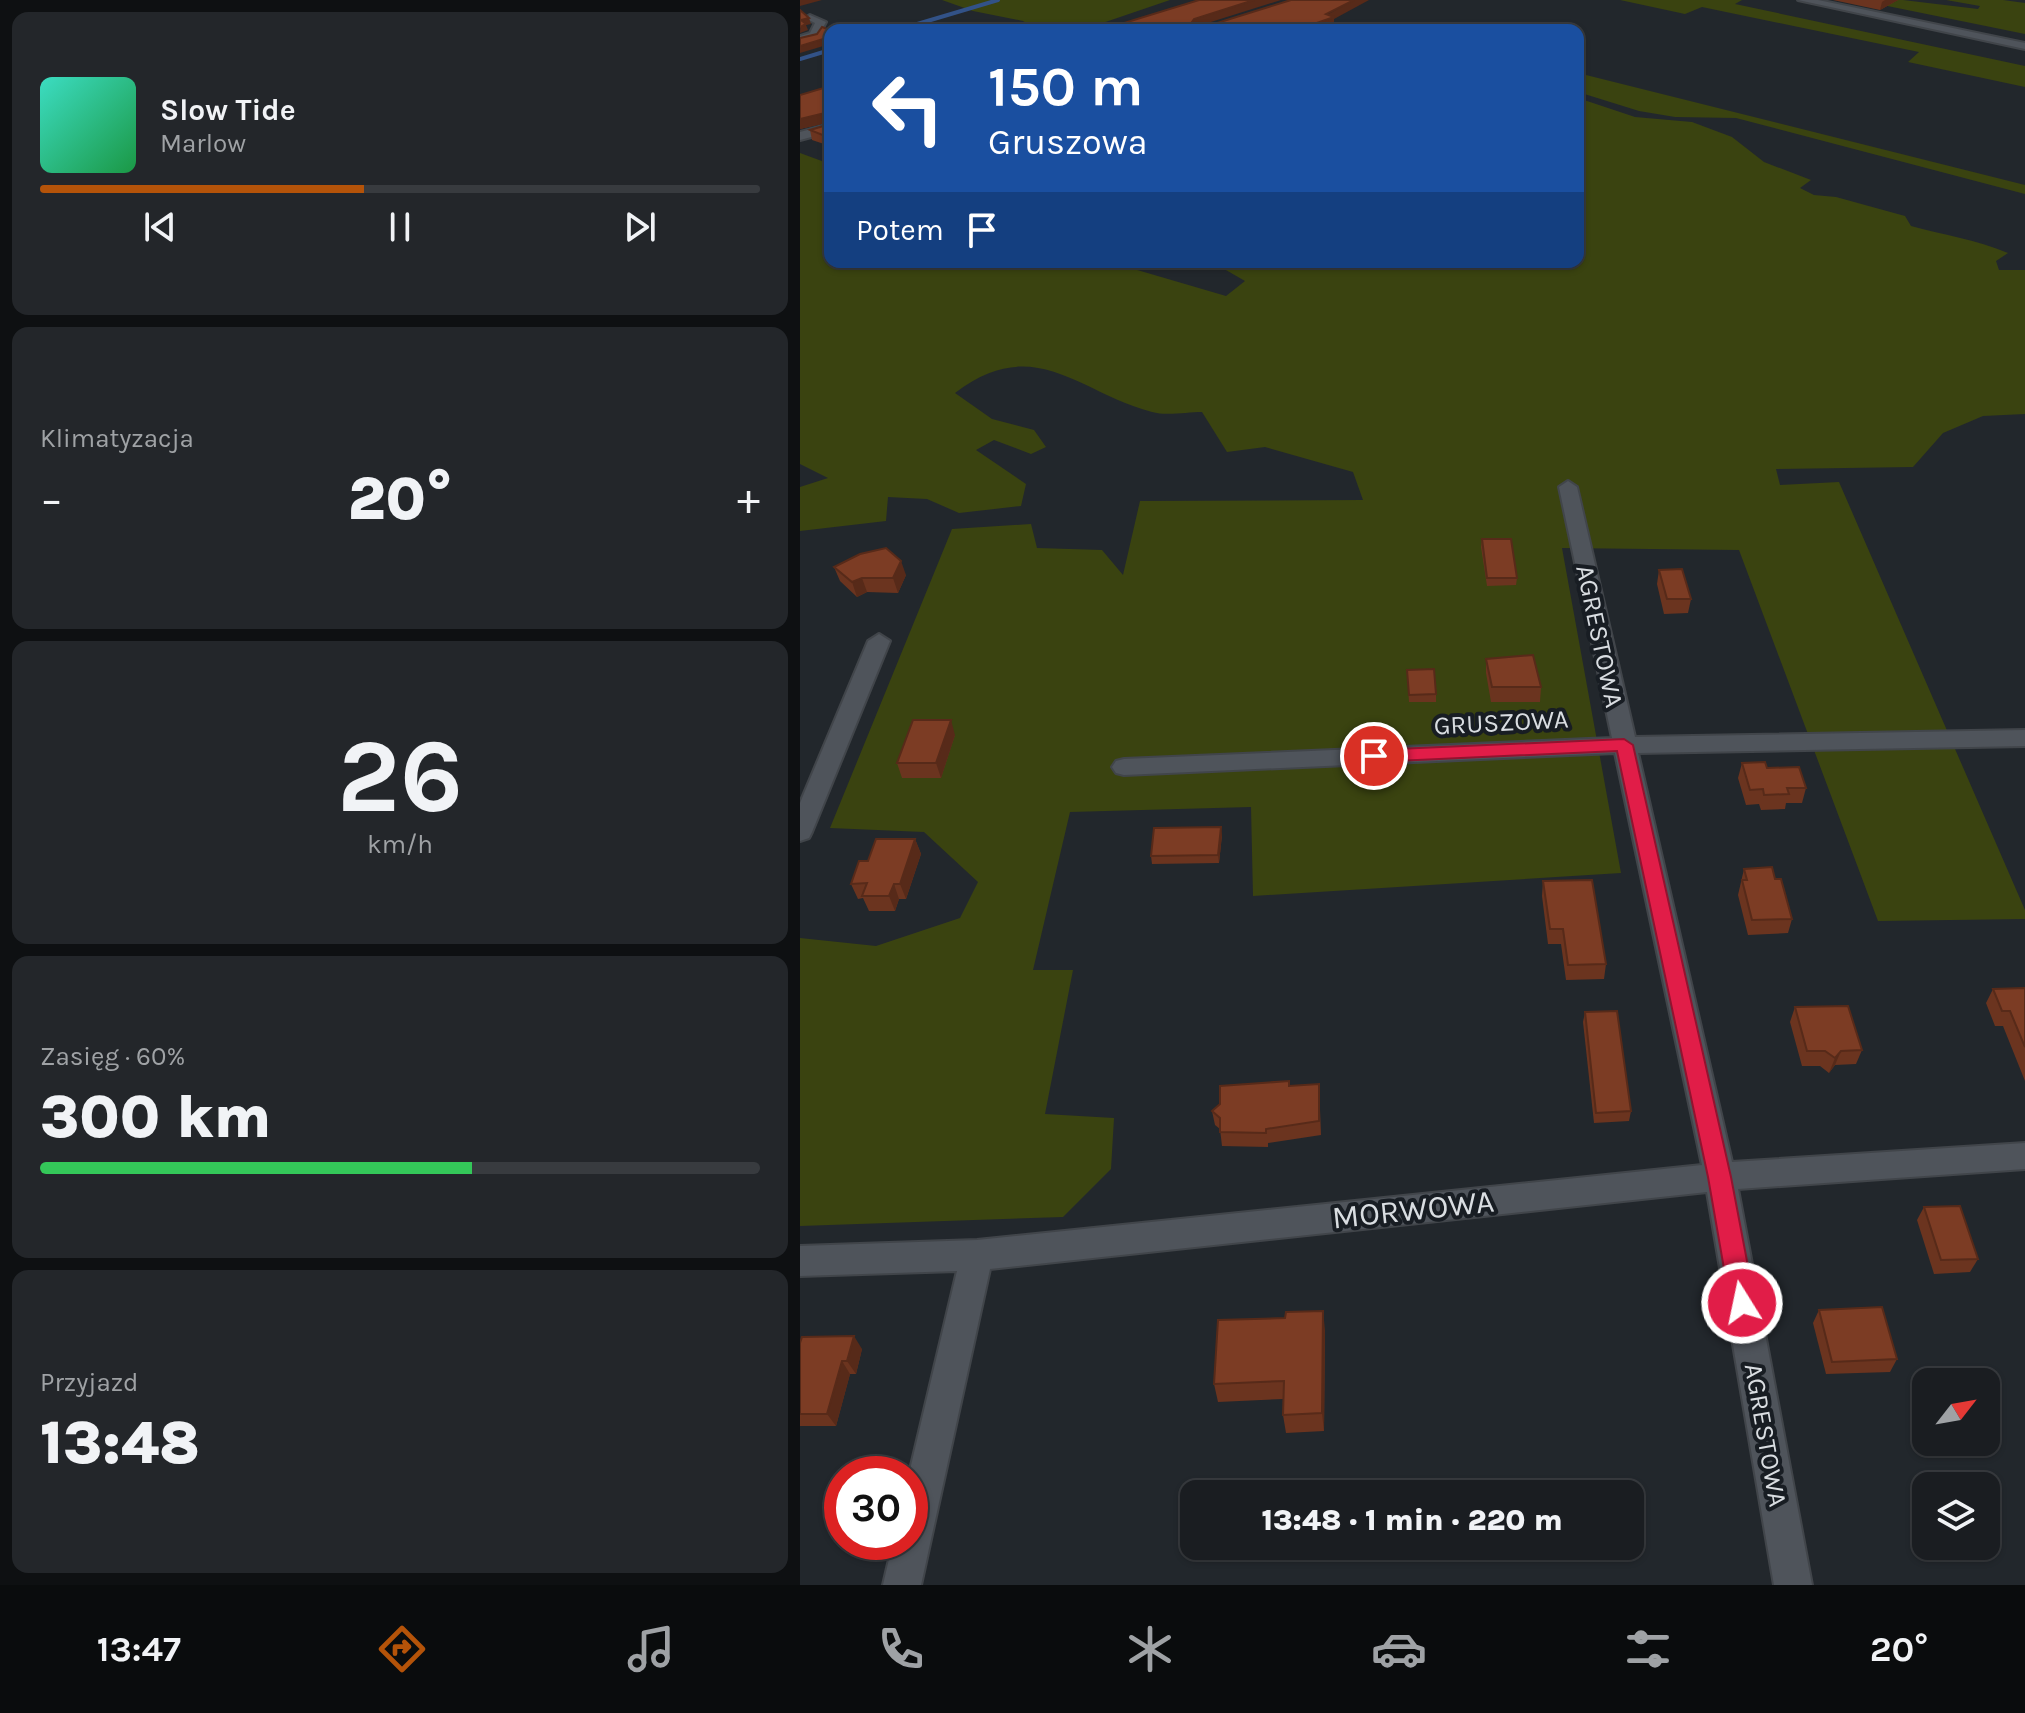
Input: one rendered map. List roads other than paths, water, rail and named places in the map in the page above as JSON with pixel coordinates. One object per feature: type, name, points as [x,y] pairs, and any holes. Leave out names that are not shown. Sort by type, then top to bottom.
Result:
[{"type":"street","points":[[1803,0],[2025,46]]},
{"type":"street","points":[[800,40],[814,35],[821,22],[810,18]]},
{"type":"street","points":[[800,136],[824,130]]},
{"type":"street","name":"AGRESTOWA","points":[[1568,487],[1720,1177],[1793,1585]]},
{"type":"street","points":[[800,832],[879,641]]},
{"type":"street","name":"GRUSZOWA","points":[[1124,767],[1624,745],[2025,738]]},
{"type":"street","name":"MORWOWA","points":[[800,1261],[977,1255],[1720,1177],[2025,1156]]},
{"type":"street","points":[[902,1585],[977,1255]]},
{"type":"waterway","points":[[917,24],[998,0]]},
{"type":"waterway","points":[[800,59],[824,52]]}]
